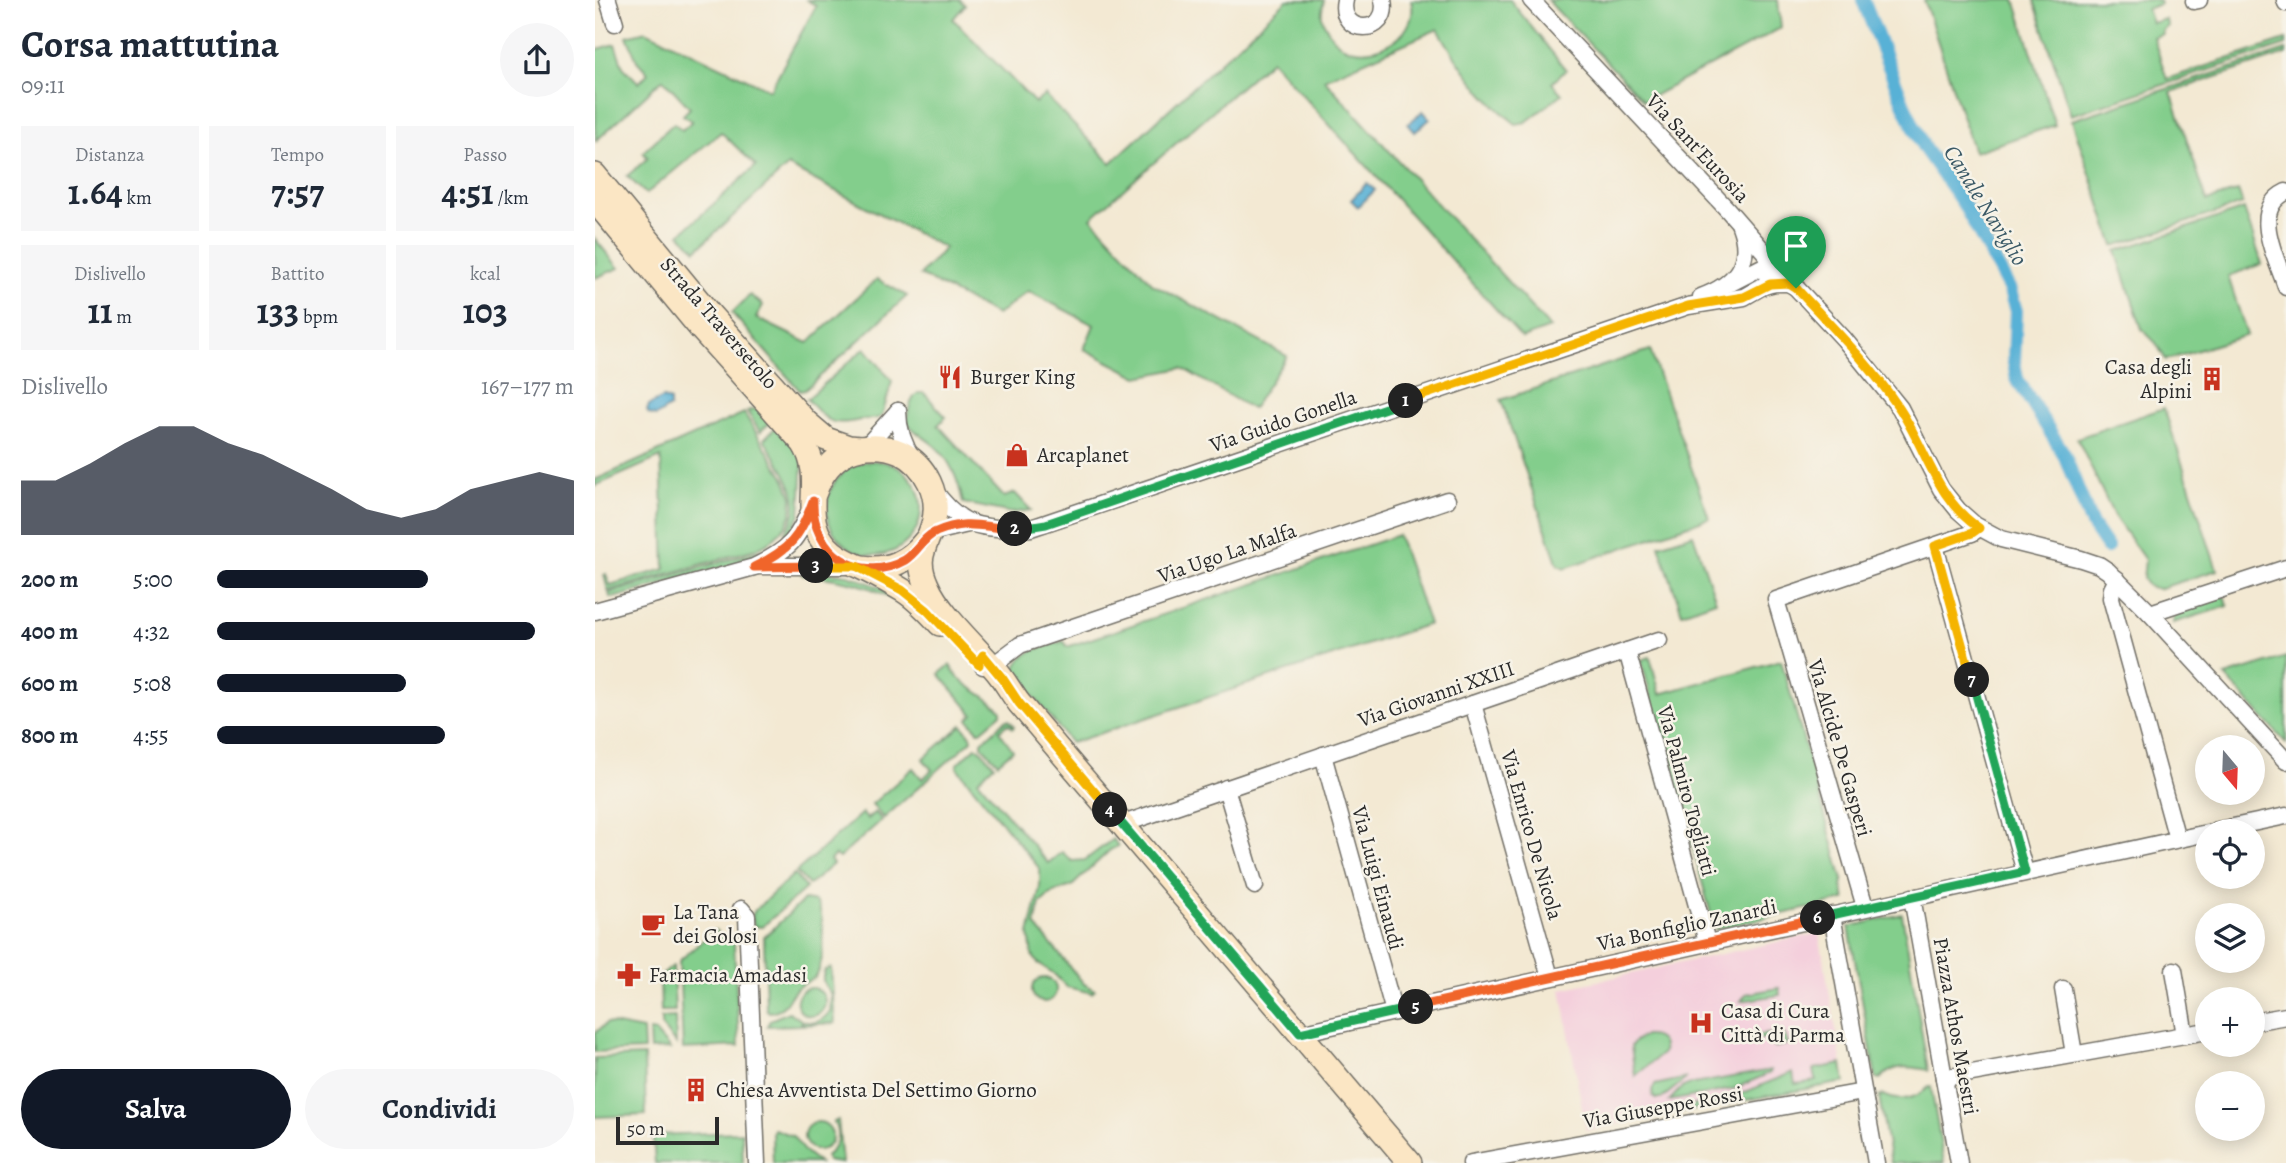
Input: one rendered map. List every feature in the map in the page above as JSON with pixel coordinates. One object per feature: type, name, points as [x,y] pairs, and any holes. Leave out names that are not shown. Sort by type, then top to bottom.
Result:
[{"type":"main road","name":"Strada Traversetolo","points":[[595,174],[712,317],[806,422],[826,439],[849,447],[874,446],[893,449],[917,464],[932,487],[935,514],[922,562],[926,584],[940,606],[1410,1163]]},
{"type":"main road","name":"Strada Traversetolo","points":[[595,201],[693,320],[803,443],[812,463],[814,521],[821,540],[834,555],[911,596],[986,658]]},
{"type":"main road","points":[[814,497],[818,482],[829,466],[845,454],[860,448]]},
{"type":"main road","points":[[856,566],[880,569],[897,564],[913,554],[926,540]]},
{"type":"street","points":[[608,0],[615,23]]},
{"type":"street","points":[[1345,0],[1343,8],[1348,19],[1352,24],[1365,28],[1377,23],[1381,18],[1384,12],[1383,0]]},
{"type":"street","name":"Via Sant'Eurosia","points":[[1531,0],[1840,333],[1896,402],[1941,488],[1958,510],[1979,528],[2007,541],[2093,563],[2117,579],[2286,761]]},
{"type":"street","points":[[2286,192],[2273,201],[2266,217],[2267,229],[2286,287]]},
{"type":"street","points":[[1725,286],[1737,274],[1744,255],[1742,232],[1733,216]]},
{"type":"street","points":[[1763,282],[1769,263],[1765,253]]},
{"type":"street","name":"Via Guido Gonella","points":[[932,487],[965,521],[1017,529],[1046,524],[1684,307],[1762,267],[1766,269],[1763,282]]},
{"type":"street","name":"Via Guido Gonella","points":[[1684,307],[1744,297],[1763,282],[1784,282],[1796,288]]},
{"type":"street","points":[[860,448],[877,435],[898,411],[907,449],[917,464]]},
{"type":"street","points":[[595,611],[754,567],[780,552],[798,536],[814,497]]},
{"type":"street","name":"Via Ugo La Malfa","points":[[986,658],[1447,500]]},
{"type":"street","name":"Via Guido Gonella","points":[[926,540],[935,532],[972,523]]},
{"type":"street","points":[[1979,528],[1935,546],[2025,872]]},
{"type":"street","name":"Via Alcide De Gasperi","points":[[1865,907],[1776,600],[1935,546]]},
{"type":"street","points":[[754,567],[856,566]]},
{"type":"street","points":[[2150,613],[2286,568]]},
{"type":"street","points":[[2117,579],[2111,598],[2177,839]]},
{"type":"street","name":"Via Giovanni XXIII","points":[[1123,824],[1659,640]]},
{"type":"street","name":"Via Palmiro Togliatti","points":[[1627,651],[1707,942]]},
{"type":"street","name":"Via Enrico De Nicola","points":[[1473,704],[1550,977]]},
{"type":"street","name":"Via Luigi Einaudi","points":[[1323,755],[1394,1012]]},
{"type":"street","points":[[1226,788],[1255,886]]},
{"type":"street","points":[[2265,820],[2286,816]]},
{"type":"street","name":"Via Bonfiglio Zanardi","points":[[1300,1033],[2195,835]]},
{"type":"street","name":"Piazza Athos Maestri","points":[[1912,897],[1959,1163]]},
{"type":"street","points":[[741,909],[747,916],[757,1163]]},
{"type":"street","points":[[1832,915],[1876,1163]]},
{"type":"street","points":[[2173,970],[2185,1035]]},
{"type":"street","points":[[2063,989],[2074,1054]]},
{"type":"street","points":[[2265,1020],[2286,1016]]},
{"type":"street","points":[[1944,1078],[2195,1033]]},
{"type":"street","name":"Via Giuseppe Rossi","points":[[1471,1163],[1863,1092]]},
{"type":"shaded area","name":"Casa di Cura Città di Parma","points":[[1819,933],[1845,1082],[1586,1130],[1561,989]]},
{"type":"green space","points":[[807,0],[960,0],[965,5],[953,19],[1035,103],[1045,95],[1111,163],[1287,0],[1324,0],[1322,19],[1339,44],[1352,49],[1367,50],[1382,47],[1406,29],[1412,15],[1411,0],[1510,0],[1566,70],[1552,83],[1562,94],[1526,122],[1516,124],[1493,104],[1463,68],[1438,29],[1324,79],[1550,328],[1522,338],[1271,60],[1091,218],[1153,284],[1287,356],[1252,409],[1182,368],[1138,377],[1084,349],[1094,325],[1028,291],[997,315],[920,275],[945,248],[788,166],[696,250],[680,234],[756,166],[721,132],[646,194],[627,176],[648,158],[643,152],[674,123],[682,130],[692,121],[683,115],[690,108],[663,79],[596,141],[595,50],[615,44],[623,67],[639,83],[648,73],[637,61],[627,36],[646,31],[770,90],[816,6]]},
{"type":"green space","points":[[1547,0],[1778,0],[1781,28],[1644,101]]},
{"type":"green space","points":[[1924,0],[2015,0],[2055,125],[1974,152]]},
{"type":"green space","points":[[2034,0],[2159,0],[2160,4],[2147,9],[2152,23],[2165,19],[2168,26],[2162,31],[2163,34],[2153,37],[2167,79],[2286,40],[2286,45],[2071,115]]},
{"type":"green space","points":[[2286,50],[2286,54],[2171,92],[2207,201],[2238,191],[2243,204],[2114,246],[2072,120]]},
{"type":"green space","points":[[2244,209],[2262,264],[2228,276],[2247,335],[2166,360],[2156,343],[2142,329],[2116,251]]},
{"type":"green space","points":[[595,239],[619,268],[595,278]]},
{"type":"green space","points":[[877,279],[907,296],[805,390],[800,391],[732,313],[750,295],[763,305],[756,318],[808,343]]},
{"type":"green space","points":[[865,348],[892,381],[882,416],[842,423],[830,420],[807,399]]},
{"type":"green space","points":[[1650,350],[1709,518],[1565,568],[1558,565],[1501,400]]},
{"type":"green space","points":[[918,393],[924,393],[946,417],[938,425],[1004,497],[1015,493],[1031,510],[1012,513],[963,503],[957,480],[947,460],[908,423],[910,407]]},
{"type":"green space","points":[[2164,408],[2217,570],[2158,589],[2148,586],[2143,579],[2145,560],[2114,516],[2077,438]]},
{"type":"green space","points":[[759,409],[772,421],[760,432],[747,411]]},
{"type":"green space","points":[[744,413],[786,481],[792,497],[791,515],[786,526],[771,541],[756,549],[608,591],[604,575],[606,574],[610,585],[665,569],[661,457],[595,486],[595,480]]},
{"type":"green space","points":[[777,426],[803,456],[800,514],[789,536],[785,532],[795,508],[794,496],[785,472],[764,439]]},
{"type":"green space","points":[[874,461],[892,465],[907,475],[917,490],[921,508],[917,526],[907,541],[892,551],[874,555],[856,551],[841,541],[831,526],[827,508],[831,490],[841,475],[856,465]]},
{"type":"green space","points":[[1693,534],[1716,601],[1682,613],[1659,545]]},
{"type":"green space","points":[[1398,535],[1429,624],[1071,743],[1015,673],[1017,665],[1026,654],[1041,648],[1064,641],[1067,647]]},
{"type":"green space","points":[[760,551],[762,556],[746,561],[610,597],[609,593]]},
{"type":"green space","points":[[802,569],[848,575],[891,591],[926,622],[923,624],[898,602],[868,587],[836,579],[802,575]]},
{"type":"green space","points":[[2224,595],[2228,606],[2173,623],[2175,612]]},
{"type":"green space","points":[[1650,657],[1660,694],[1781,660],[1843,880],[1845,900],[1715,929],[1641,660]]},
{"type":"green space","points":[[2286,657],[2286,743],[2225,676]]},
{"type":"green space","points":[[950,665],[960,679],[1001,711],[1001,714],[981,731],[968,719],[973,714],[939,674]]},
{"type":"green space","points":[[1009,720],[1013,728],[1008,724],[999,731],[1013,750],[998,763],[982,746],[982,742]]},
{"type":"green space","points":[[962,725],[972,740],[884,818],[872,804],[913,768],[922,779],[932,770],[923,759]]},
{"type":"green space","points":[[976,747],[994,765],[978,780],[1048,863],[1062,852],[1072,861],[1085,860],[1113,839],[1118,846],[1110,850],[1072,886],[1054,892],[1040,903],[1035,925],[1084,984],[1095,990],[1092,993],[1067,987],[1032,955],[1029,934],[1040,887],[1040,869],[957,768],[957,764]]},
{"type":"green space","points":[[875,812],[882,820],[839,858],[835,855],[830,860],[833,864],[809,885],[796,872],[862,813],[867,819]]},
{"type":"green space","points":[[794,874],[806,888],[762,927],[754,926],[752,916],[755,910]]},
{"type":"green space","points":[[804,900],[816,902],[821,918],[823,951],[819,970],[813,979],[796,989],[783,1007],[769,1012],[766,1009],[764,937]]},
{"type":"green space","points":[[1902,914],[1928,1070],[1897,1068],[1880,1079],[1876,1078],[1849,927]]},
{"type":"green space","points":[[715,930],[723,938],[728,936],[734,943],[739,1046],[683,1049],[679,961]]},
{"type":"green space","points":[[673,966],[675,1011],[661,1011],[660,977]]},
{"type":"green space","points":[[831,968],[835,1023],[803,1025],[803,1021],[811,1023],[822,1020],[830,1011],[831,995],[823,978],[825,970]]},
{"type":"green space","points":[[1044,978],[1053,981],[1056,990],[1053,999],[1044,1002],[1035,999],[1032,990],[1035,981]]},
{"type":"green space","points":[[811,988],[821,992],[825,1002],[821,1012],[811,1016],[801,1012],[797,1002],[801,992]]},
{"type":"green space","points":[[1779,988],[1780,995],[1741,1001],[1746,994]]},
{"type":"green space","points":[[789,1012],[801,1020],[801,1025],[767,1026],[770,1020]]},
{"type":"green space","points":[[675,1017],[676,1044],[661,1026],[661,1018]]},
{"type":"green space","points":[[607,1023],[643,1030],[644,1050],[595,1052],[595,1033]]},
{"type":"green space","points":[[649,1031],[655,1032],[670,1049],[650,1050]]},
{"type":"green space","points":[[1780,1032],[1785,1035],[1788,1044],[1775,1047],[1769,1038],[1748,1040],[1747,1037]]},
{"type":"green space","points":[[1645,1036],[1659,1040],[1663,1045],[1663,1053],[1635,1076],[1631,1046]]},
{"type":"green space","points":[[644,1056],[646,1115],[595,1117],[595,1058]]},
{"type":"green space","points":[[1842,1064],[1845,1082],[1658,1116],[1661,1112],[1731,1098],[1791,1073],[1795,1084],[1816,1081],[1814,1069]]},
{"type":"green space","points":[[1771,1070],[1770,1073],[1733,1089],[1669,1101],[1681,1088],[1688,1085]]},
{"type":"green space","points":[[1687,1078],[1661,1099],[1653,1096],[1655,1085]]},
{"type":"green space","points":[[1929,1087],[1944,1163],[1891,1163],[1879,1097],[1883,1095],[1895,1099],[1907,1098]]},
{"type":"green space","points":[[838,1120],[842,1163],[827,1161],[826,1157],[837,1141],[834,1122]]},
{"type":"green space","points":[[818,1122],[828,1126],[832,1136],[828,1146],[818,1150],[808,1146],[804,1136],[808,1126]]},
{"type":"green space","points":[[774,1129],[793,1136],[803,1150],[819,1163],[773,1163]]},
{"type":"green space","points":[[742,1132],[743,1163],[655,1163],[653,1135]]},
{"type":"water","points":[[1423,111],[1430,119],[1415,132],[1408,124]]},
{"type":"water","points":[[1367,183],[1375,190],[1358,207],[1351,200]]},
{"type":"water","points":[[663,398],[670,401],[670,407],[656,416],[649,414],[649,405]]},
{"type":"waterway","name":"Canale Naviglio","points":[[1863,0],[1904,105],[1924,148],[1963,203],[2009,288],[2016,311],[2014,362],[2017,379],[2064,454],[2092,525],[2107,547]]},
{"type":"place","name":"Burger King","points":[[950,377]]},
{"type":"place","name":"Casa degli Alpini","points":[[2212,379]]},
{"type":"place","name":"Arcaplanet","points":[[1017,455]]},
{"type":"place","name":"La Tana dei Golosi","points":[[653,924]]},
{"type":"place","name":"Farmacia Amadasi","points":[[629,975]]},
{"type":"place","name":"Casa di Cura Città di Parma","points":[[1701,1023]]},
{"type":"place","name":"Chiesa Avventista Del Settimo Giorno","points":[[696,1090]]},
{"type":"route","points":[[1780,282],[1796,288],[1840,333],[1896,402],[1948,499],[1979,528],[1975,532],[1935,546],[2025,872],[1300,1033],[1019,703],[983,655],[979,665],[911,596],[864,569],[850,565],[754,567],[792,543],[801,531],[813,501],[814,521],[827,548],[852,565],[880,569],[906,560],[935,532],[968,523],[1017,529],[1046,524],[1688,306],[1744,297],[1760,288],[1780,282]]}]
